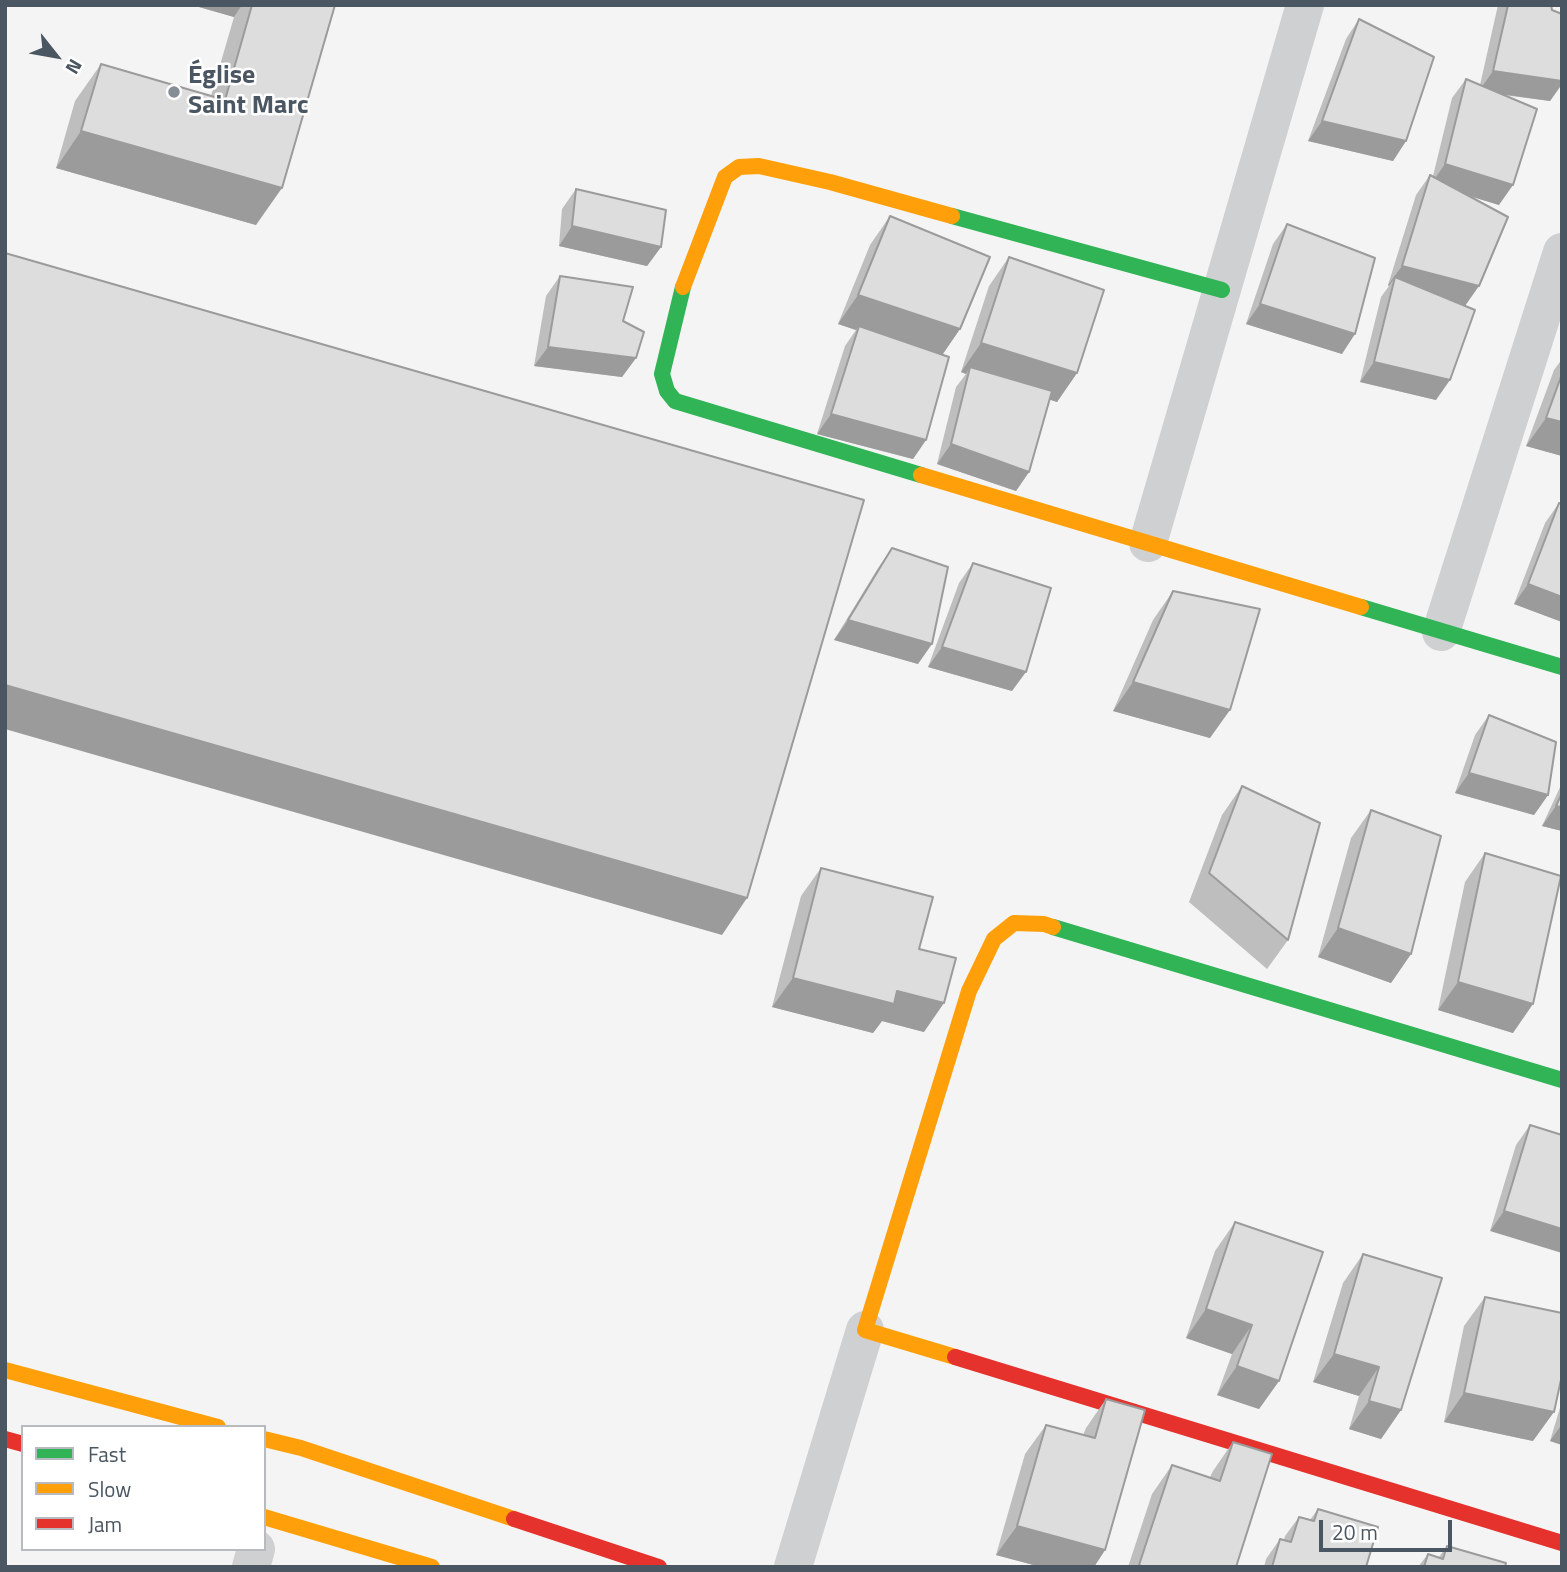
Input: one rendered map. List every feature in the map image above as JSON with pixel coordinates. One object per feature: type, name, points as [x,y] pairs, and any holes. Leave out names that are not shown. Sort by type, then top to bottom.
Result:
[{"type":"street","points":[[1148,543],[1305,5]]},
{"type":"street","points":[[1222,290],[830,181],[759,166],[739,167],[725,177],[684,283],[662,374],[667,391],[676,401],[1562,667]]},
{"type":"street","points":[[1441,632],[1562,252]]},
{"type":"street","points":[[793,1567],[969,990],[993,939],[1014,923],[1044,924],[1562,1080]]},
{"type":"street","points":[[865,1330],[1562,1543]]},
{"type":"street","points":[[5,1370],[211,1425]]},
{"type":"street","points":[[266,1440],[314,1452],[659,1567]]},
{"type":"street","points":[[266,1518],[432,1567]]},
{"type":"building","points":[[252,5],[335,5],[282,188],[81,131],[101,64],[225,100]]},
{"type":"building","points":[[1508,5],[1551,5],[1552,10],[1562,14],[1562,81],[1493,71]]},
{"type":"building","points":[[1359,19],[1434,57],[1406,141],[1322,121]]},
{"type":"building","points":[[1466,79],[1537,109],[1513,185],[1445,164]]},
{"type":"building","points":[[1430,175],[1508,217],[1479,286],[1402,266]]},
{"type":"building","points":[[576,189],[666,210],[661,247],[572,226]]},
{"type":"building","points":[[890,216],[990,257],[960,329],[858,295]]},
{"type":"building","points":[[1287,224],[1375,258],[1355,334],[1260,304]]},
{"type":"building","points":[[5,253],[864,500],[747,898],[5,685]]},
{"type":"building","points":[[1009,257],[1104,290],[1077,373],[981,343]]},
{"type":"building","points":[[560,276],[633,287],[623,321],[644,332],[636,358],[548,347]]},
{"type":"building","points":[[1395,277],[1475,310],[1450,380],[1374,362]]},
{"type":"building","points":[[859,326],[949,357],[926,440],[831,414]]},
{"type":"building","points":[[970,367],[1052,391],[1029,472],[951,444]]},
{"type":"building","points":[[1562,374],[1562,422],[1546,418]]},
{"type":"building","points":[[1559,503],[1562,504],[1562,597],[1528,584]]},
{"type":"building","points":[[892,548],[948,567],[932,644],[848,620]]},
{"type":"building","points":[[973,563],[1051,588],[1026,672],[942,647]]},
{"type":"building","points":[[1173,591],[1260,609],[1230,710],[1133,682]]},
{"type":"building","points":[[1489,715],[1556,742],[1548,795],[1469,773]]},
{"type":"building","points":[[1242,786],[1320,823],[1288,940],[1209,873]]},
{"type":"building","points":[[1562,793],[1562,807],[1556,806]]},
{"type":"building","points":[[1371,810],[1441,836],[1411,954],[1338,928]]},
{"type":"building","points":[[1485,853],[1561,876],[1533,1004],[1458,982]]},
{"type":"building","points":[[821,868],[933,897],[919,949],[956,958],[944,1003],[897,991],[894,1004],[793,978]]},
{"type":"building","points":[[1530,1125],[1562,1135],[1562,1229],[1504,1211]]},
{"type":"building","points":[[1235,1222],[1323,1252],[1279,1381],[1237,1366],[1252,1325],[1206,1309]]},
{"type":"building","points":[[1363,1254],[1442,1278],[1401,1410],[1369,1401],[1379,1367],[1334,1354]]},
{"type":"building","points":[[1485,1297],[1562,1313],[1562,1375],[1554,1412],[1464,1393]]},
{"type":"building","points":[[1106,1399],[1145,1410],[1105,1550],[1017,1526],[1046,1425],[1095,1438]]},
{"type":"building","points":[[1233,1442],[1272,1454],[1236,1567],[1139,1565],[1172,1465],[1220,1481]]},
{"type":"building","points":[[1318,1509],[1378,1527],[1366,1567],[1272,1567],[1280,1539],[1291,1542],[1299,1517],[1314,1521]]},
{"type":"building","points":[[1447,1546],[1506,1563],[1505,1567],[1424,1567],[1428,1554],[1443,1559]]},
{"type":"traffic: fast","points":[[952,216],[1222,290]]},
{"type":"traffic: fast","points":[[683,287],[662,374],[667,391],[675,401],[921,475]]},
{"type":"traffic: fast","points":[[1361,607],[1562,667]]},
{"type":"traffic: fast","points":[[1053,927],[1562,1080]]},
{"type":"traffic: slow","points":[[683,287],[725,177],[739,167],[759,166],[830,182],[952,216]]},
{"type":"traffic: slow","points":[[921,475],[1361,607]]},
{"type":"traffic: slow","points":[[955,1357],[865,1330],[969,991],[994,939],[1014,923],[1053,927]]},
{"type":"traffic: slow","points":[[5,1370],[211,1425]]},
{"type":"traffic: slow","points":[[266,1439],[301,1448],[514,1519]]},
{"type":"traffic: slow","points":[[266,1518],[432,1567]]},
{"type":"traffic: jam","points":[[955,1357],[1562,1543]]},
{"type":"traffic: jam","points":[[5,1439],[21,1443]]},
{"type":"traffic: jam","points":[[514,1519],[659,1567]]},
{"type":"place","name":"Église Saint Marc","points":[[174,92]]}]
